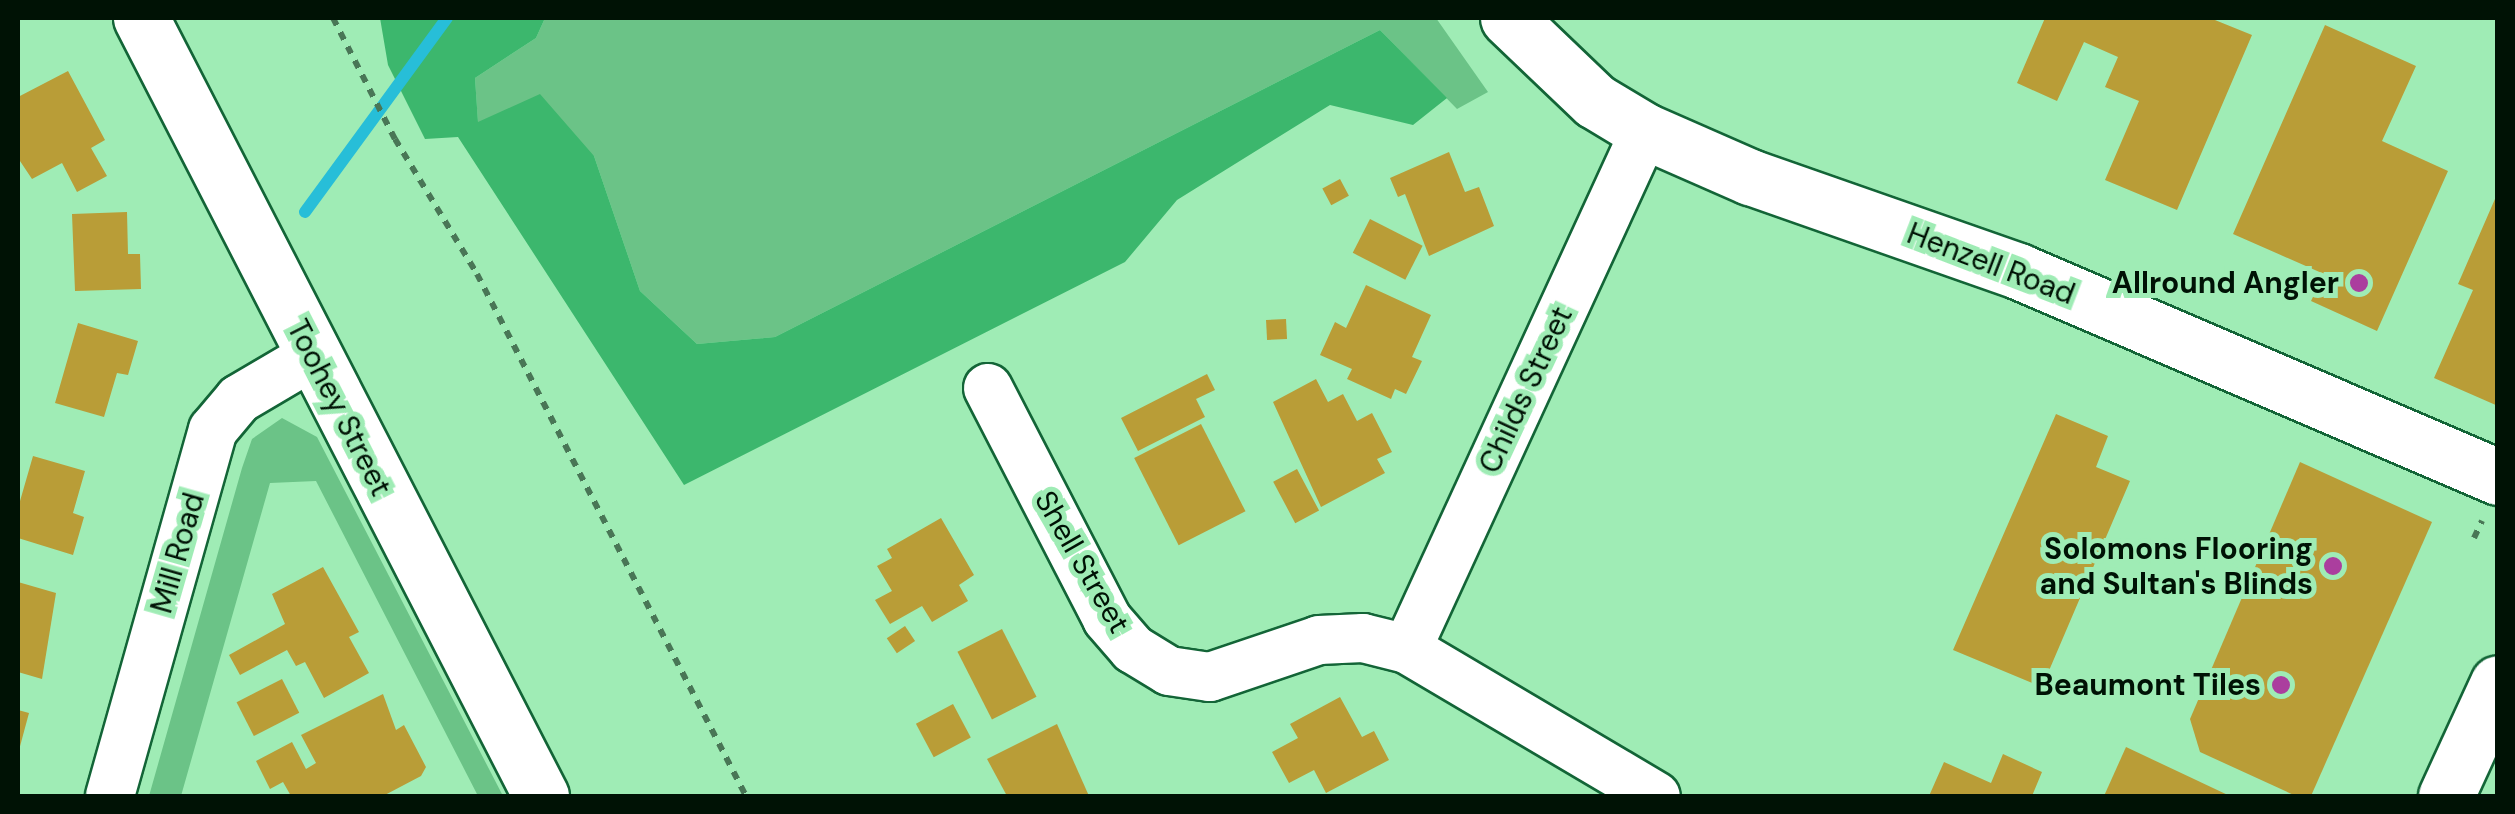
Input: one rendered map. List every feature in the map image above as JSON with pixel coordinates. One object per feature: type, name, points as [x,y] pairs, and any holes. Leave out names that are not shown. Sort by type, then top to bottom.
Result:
[{"type":"main road","name":"Toohey Street","points":[[141,18],[541,796]]},
{"type":"main road","name":"Henzell Road","points":[[1508,18],[1595,101],[1645,131],[1750,177],[2018,270],[2498,477]]},
{"type":"main road","points":[[2446,796],[2498,683]]},
{"type":"street","name":"Childs Street","points":[[1407,648],[1645,131]]},
{"type":"street","name":"Mill Road","points":[[110,796],[213,430],[239,399],[312,356]]},
{"type":"street","name":"Shell Street","points":[[988,388],[1107,619],[1132,650],[1169,671],[1210,676],[1319,640],[1364,638],[1407,648],[1656,796]]},
{"type":"path","points":[[333,18],[395,139],[477,274],[746,796]]},
{"type":"green space","points":[[380,18],[545,18],[536,38],[475,78],[478,122],[540,94],[594,156],[640,291],[697,344],[775,337],[1380,30],[1447,98],[1413,125],[1330,105],[1177,200],[1125,262],[684,485],[458,137],[425,139],[388,65]]},
{"type":"green space","points":[[545,18],[1436,18],[1488,92],[1457,109],[1380,30],[775,337],[697,344],[640,291],[594,156],[478,123],[475,78],[536,38]]},
{"type":"green space","points":[[282,418],[317,437],[503,796],[478,796],[316,481],[270,483],[181,796],[149,796],[252,439]]},
{"type":"building","points":[[2045,18],[2210,18],[2252,35],[2177,210],[2105,180],[2139,101],[2105,87],[2118,57],[2084,42],[2057,101],[2017,83]]},
{"type":"building","points":[[2325,25],[2416,66],[2382,141],[2448,171],[2377,331],[2311,301],[2324,274],[2233,234]]},
{"type":"building","points":[[68,71],[105,140],[91,148],[107,176],[77,192],[62,163],[32,179],[18,158],[18,97]]},
{"type":"building","points":[[1449,152],[1465,192],[1479,187],[1494,226],[1429,256],[1405,194],[1398,197],[1390,178]]},
{"type":"building","points":[[1340,179],[1349,196],[1331,205],[1322,188]]},
{"type":"building","points":[[2498,192],[2498,406],[2434,378],[2473,290],[2458,284]]},
{"type":"building","points":[[127,212],[128,254],[140,254],[141,289],[75,291],[72,214]]},
{"type":"building","points":[[1370,219],[1423,246],[1405,280],[1353,253]]},
{"type":"building","points":[[1366,285],[1431,315],[1412,357],[1422,361],[1406,394],[1395,389],[1391,399],[1347,379],[1352,369],[1320,355],[1335,322],[1346,328]]},
{"type":"building","points":[[1286,319],[1287,339],[1267,340],[1266,320]]},
{"type":"building","points":[[78,323],[138,341],[128,375],[117,373],[104,417],[55,403]]},
{"type":"building","points":[[1207,374],[1215,390],[1196,399],[1205,417],[1138,451],[1121,418]]},
{"type":"building","points":[[1316,379],[1328,402],[1343,394],[1357,421],[1372,413],[1392,452],[1377,459],[1385,473],[1321,507],[1273,402]]},
{"type":"building","points":[[2056,414],[2108,436],[2096,467],[2130,481],[2042,687],[1953,650]]},
{"type":"building","points":[[1201,424],[1245,511],[1179,545],[1134,458]]},
{"type":"building","points":[[33,456],[85,471],[73,513],[84,517],[73,555],[18,538],[18,508]]},
{"type":"building","points":[[2300,462],[2432,522],[2311,796],[2296,796],[2200,752],[2190,719]]},
{"type":"building","points":[[1297,469],[1319,510],[1295,523],[1273,482]]},
{"type":"building","points":[[941,518],[974,575],[959,585],[968,601],[932,622],[922,606],[890,624],[875,600],[892,591],[877,566],[892,558],[887,549]]},
{"type":"building","points":[[323,567],[359,632],[349,637],[369,673],[324,698],[305,662],[296,666],[287,650],[240,675],[229,655],[285,624],[272,594]]},
{"type":"building","points":[[18,582],[56,593],[42,679],[18,672]]},
{"type":"building","points":[[905,626],[915,641],[897,653],[887,638]]},
{"type":"building","points":[[1002,629],[1037,697],[992,719],[957,652]]},
{"type":"building","points":[[282,679],[299,713],[254,736],[237,702]]},
{"type":"building","points":[[383,694],[396,730],[404,725],[426,767],[421,776],[383,796],[291,796],[283,782],[270,789],[256,761],[292,742],[306,769],[316,763],[301,735]]},
{"type":"building","points":[[1340,697],[1362,737],[1374,731],[1389,760],[1326,793],[1314,770],[1289,783],[1272,752],[1298,738],[1290,724]]},
{"type":"building","points":[[953,704],[971,738],[934,757],[916,724]]},
{"type":"building","points":[[18,710],[29,713],[19,750],[18,749]]},
{"type":"building","points":[[1057,724],[1089,796],[1007,796],[987,759]]},
{"type":"building","points":[[2126,747],[2230,796],[2104,796]]},
{"type":"building","points":[[2003,754],[2042,772],[2032,796],[1929,796],[1944,762],[1991,783]]},
{"type":"waterway","points":[[305,212],[447,18]]},
{"type":"place","name":"Allround Angler","points":[[2359,283]]},
{"type":"place","name":"Solomons Flooring and Sultan's Blinds","points":[[2333,566]]},
{"type":"place","name":"Beaumont Tiles","points":[[2281,685]]}]
